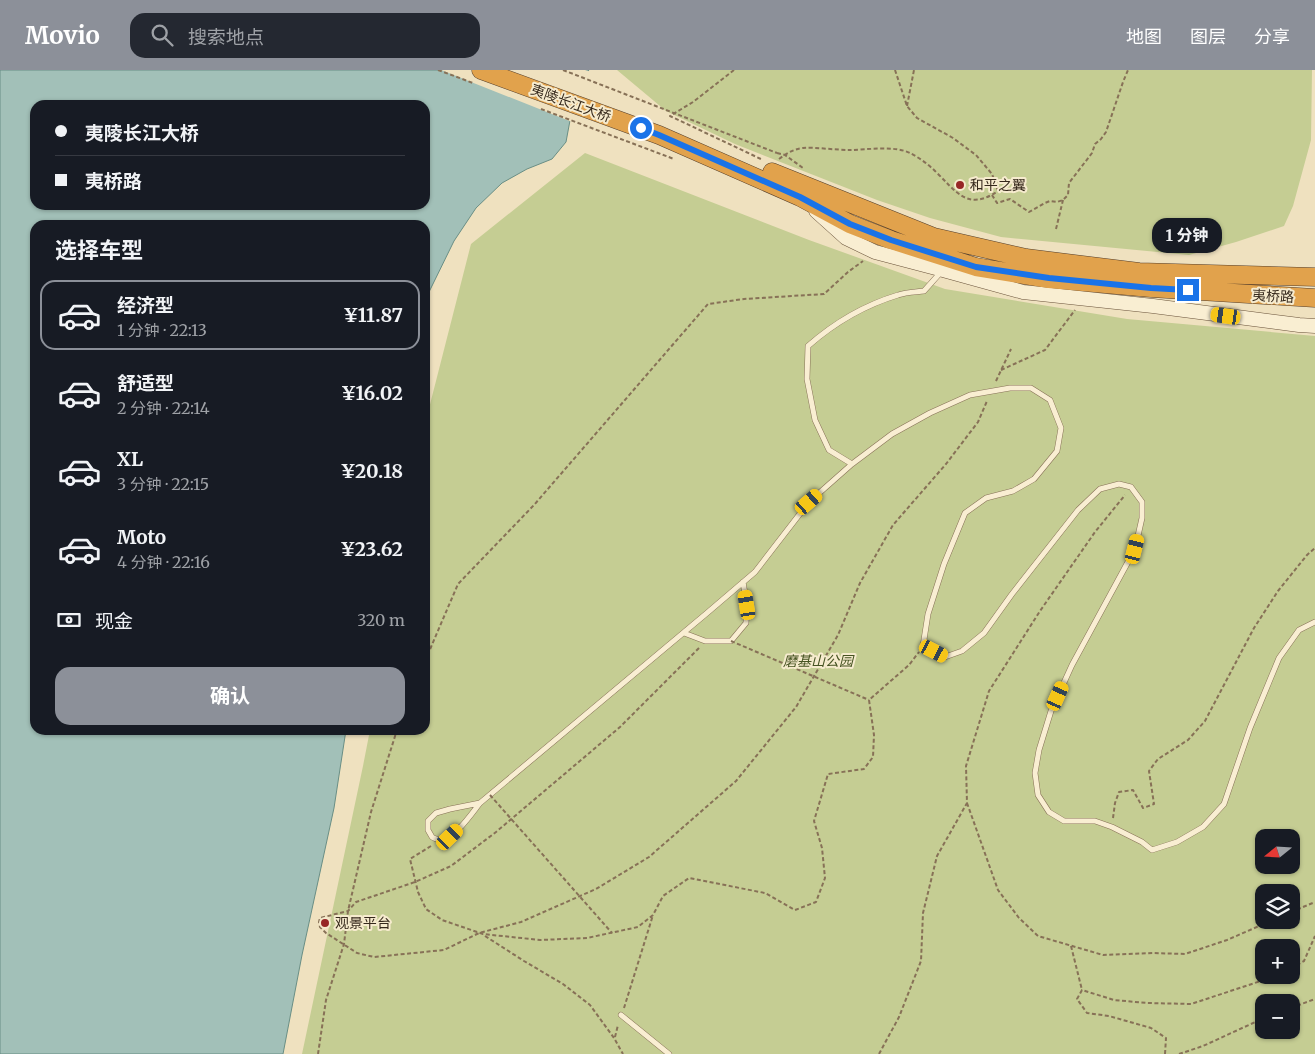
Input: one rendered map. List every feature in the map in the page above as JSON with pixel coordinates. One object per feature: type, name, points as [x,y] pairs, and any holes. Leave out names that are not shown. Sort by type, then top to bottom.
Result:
[{"type":"highway","name":"夷陵长江大桥","points":[[511,70],[861,207]]},
{"type":"highway","name":"夷陵长江大桥","points":[[478,77],[659,135],[800,197],[850,224]]},
{"type":"highway","name":"夷桥路","points":[[861,207],[934,237],[1026,258],[1139,272],[1315,277]]},
{"type":"highway","name":"夷桥路","points":[[850,224],[891,240],[976,267],[1040,277],[1151,288],[1315,298]]},
{"type":"street","points":[[800,197],[846,238],[875,252],[1024,292],[1152,306],[1300,326],[1315,326]]},
{"type":"lane","points":[[852,464],[829,450],[815,420],[807,379],[808,346],[824,332],[869,305],[899,294],[924,291],[948,271]]},
{"type":"lane","points":[[480,803],[436,813],[428,822],[428,830],[432,838],[439,840],[450,837],[480,803],[755,572],[809,502],[852,464],[892,434],[930,412],[970,395],[1010,388],[1031,388],[1050,400],[1061,428],[1057,451],[1034,479],[1013,491],[986,498],[965,513],[944,564],[928,614],[923,646],[945,657],[962,650],[984,633],[1078,510],[1100,489],[1119,484],[1131,487],[1142,502],[1142,518],[1135,549],[1072,665],[1052,711],[1039,750],[1035,773],[1038,795],[1049,812],[1064,821],[1094,821],[1112,827],[1142,842],[1152,850],[1177,842],[1203,827],[1224,804],[1250,728],[1279,658],[1299,630],[1315,622]]},
{"type":"lane","points":[[684,633],[705,641],[731,641],[746,623],[747,605],[743,582]]},
{"type":"lane","points":[[621,1015],[669,1054]]},
{"type":"path","points":[[438,70],[478,77]]},
{"type":"path","points":[[563,70],[777,153]]},
{"type":"path","points":[[734,70],[693,102],[670,116],[764,161]]},
{"type":"path","points":[[774,162],[790,151],[802,148],[871,150],[884,148],[909,153],[933,169],[958,194],[970,200],[984,200],[998,191],[992,174],[976,155],[952,138],[917,118],[907,106],[895,70]]},
{"type":"path","points":[[907,106],[914,70]]},
{"type":"path","points":[[992,195],[997,203],[1010,199],[1029,212],[1050,201],[1057,202],[1062,200],[1068,195],[1070,183],[1092,153],[1095,144],[1106,132],[1128,70]]},
{"type":"path","points":[[541,109],[681,162]]},
{"type":"path","points":[[1056,230],[1062,200]]},
{"type":"path","points":[[430,649],[458,584],[534,505],[708,304],[744,299],[824,294],[848,272],[875,252]]},
{"type":"path","points":[[1001,370],[1045,350],[1084,298]]},
{"type":"path","points":[[705,641],[620,728],[503,826],[451,866],[416,882],[356,902],[348,911],[320,918],[320,927],[357,953],[374,958],[444,950],[479,933],[521,922],[596,889],[649,858],[736,781],[796,707],[838,634],[860,583],[893,525],[946,464],[978,422],[1011,349]]},
{"type":"path","points":[[1131,487],[1090,540],[1040,611],[989,691],[966,766],[967,803],[998,890],[1019,918],[1038,936],[1103,955],[1185,954],[1227,940],[1255,928]]},
{"type":"path","points":[[1112,827],[1115,803],[1120,792],[1133,790],[1143,808],[1154,804],[1149,770],[1158,759],[1188,740],[1205,721],[1254,628],[1278,591],[1315,548]]},
{"type":"path","points":[[731,641],[870,700]]},
{"type":"path","points":[[870,700],[909,665],[923,646]]},
{"type":"path","points":[[614,1038],[653,915],[663,896],[689,878],[765,893],[796,910],[816,902],[825,878],[822,848],[814,822],[828,774],[864,769],[873,758],[874,735],[870,700]]},
{"type":"path","points":[[318,1054],[326,1000],[344,944],[348,911],[371,812],[395,735]]},
{"type":"path","points":[[490,795],[612,933]]},
{"type":"path","points":[[879,1054],[899,1017],[921,961],[923,912],[937,856],[967,803]]},
{"type":"path","points":[[439,840],[410,860],[418,892],[426,909],[442,920],[479,933],[540,940],[587,938],[638,927],[653,915]]},
{"type":"path","points":[[1300,908],[1315,902]]},
{"type":"path","points":[[483,934],[563,984],[590,1005],[623,1054]]},
{"type":"path","points":[[1300,963],[1304,961],[1315,936]]},
{"type":"path","points":[[1071,946],[1082,990],[1077,999],[1086,1014],[1109,1016],[1151,1028],[1166,1038],[1165,1054]]},
{"type":"path","points":[[1082,990],[1114,1000],[1191,1004],[1255,983]]},
{"type":"path","points":[[1300,1005],[1315,999]]},
{"type":"path","points":[[1179,1054],[1202,1046],[1255,1022]]},
{"type":"green space","points":[[617,70],[1312,70],[1311,140],[1293,206],[1284,226],[1236,242],[1189,255],[1001,237],[930,218],[877,200],[735,144],[666,111]]},
{"type":"green space","name":"磨基山公园","points":[[585,153],[809,240],[945,289],[1127,319],[1315,336],[1315,1054],[302,1054],[369,735],[430,735],[430,404],[471,244]]},
{"type":"water","points":[[0,70],[589,70],[581,79],[566,142],[552,159],[527,169],[502,183],[476,208],[454,241],[430,290],[430,220],[30,220],[30,735],[345,735],[334,808],[283,1054],[0,1054]]},
{"type":"pier","points":[[441,70],[585,70],[591,72],[583,80],[572,122]]},
{"type":"place","name":"和平之翼","points":[[960,185]]},
{"type":"place","name":"观景平台","points":[[325,923]]},
{"type":"route","points":[[641,128],[800,197],[850,224],[891,240],[976,267],[1049,278],[1188,290]]}]
